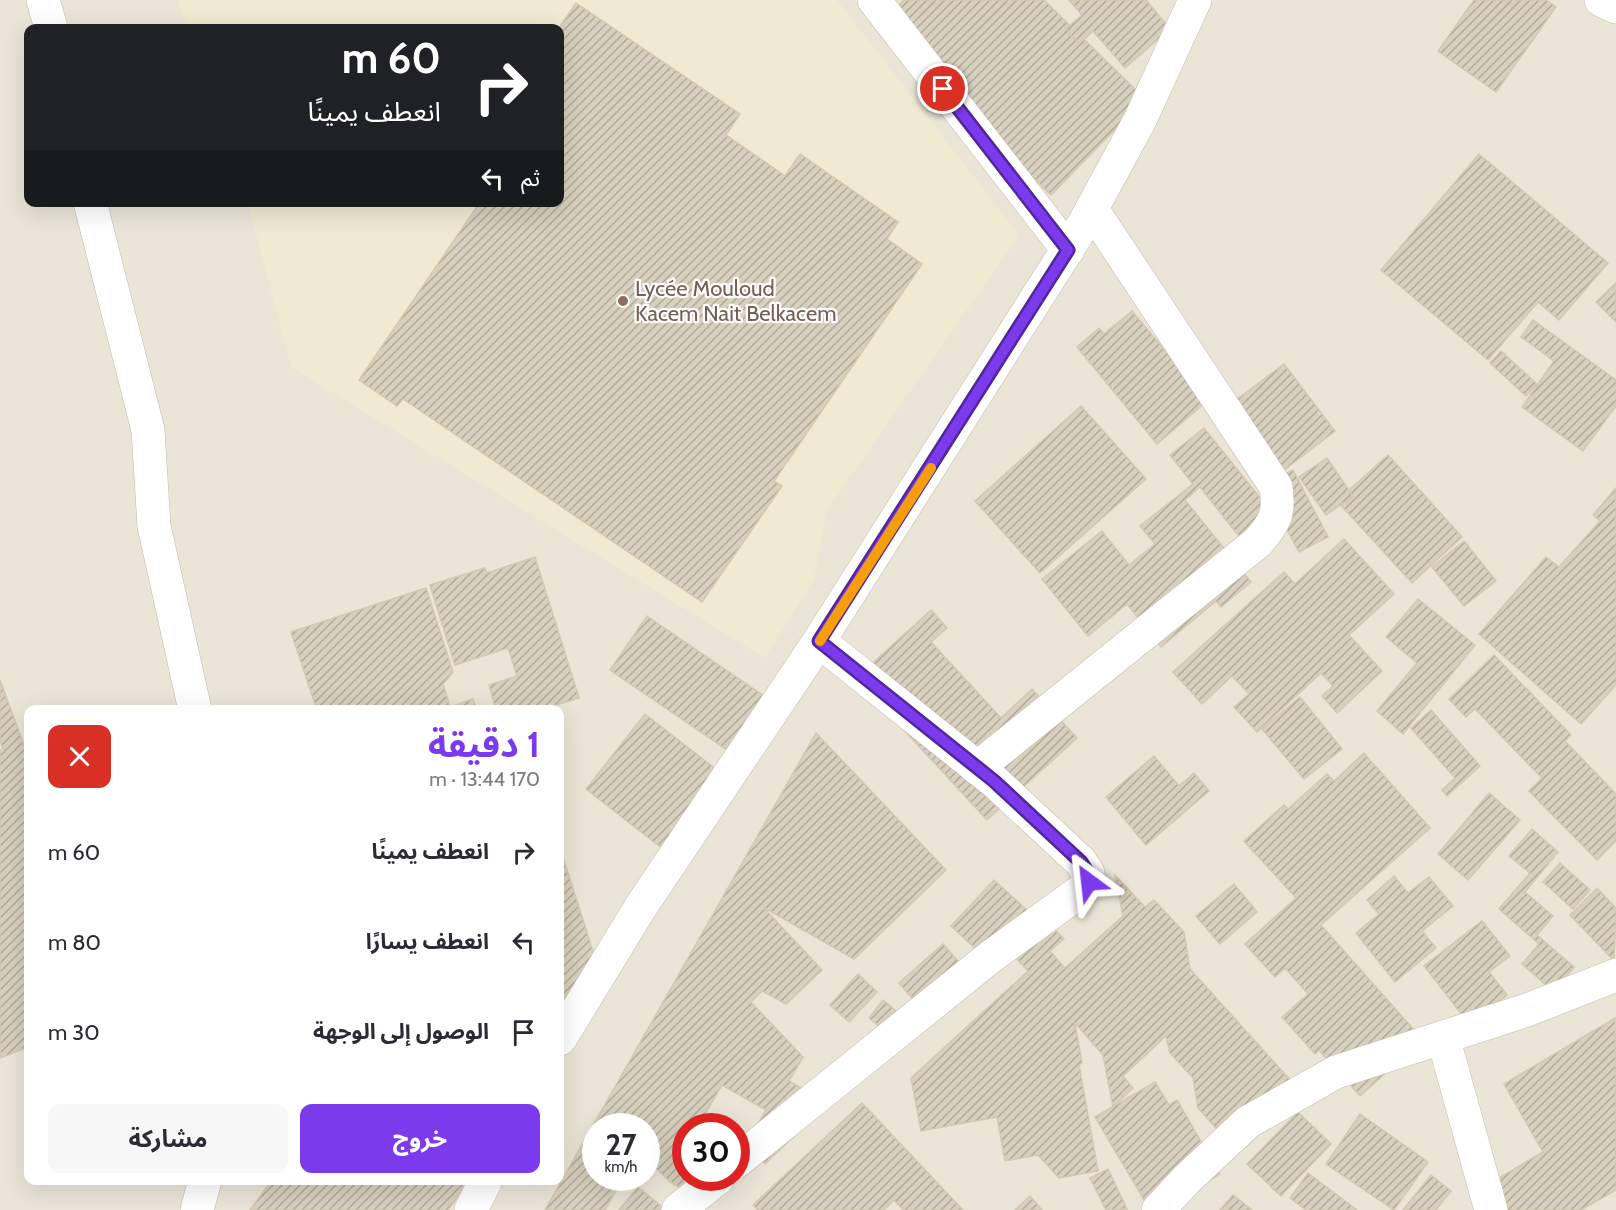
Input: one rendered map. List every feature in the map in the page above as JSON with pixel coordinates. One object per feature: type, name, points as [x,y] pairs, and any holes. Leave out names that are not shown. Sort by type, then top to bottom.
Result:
[{"type":"street","points":[[44,0],[50,24]]},
{"type":"street","points":[[874,0],[1068,250]]},
{"type":"street","points":[[564,1032],[640,908],[819,641],[1068,250],[1140,120],[1195,0]]},
{"type":"street","points":[[1601,0],[1616,7]]},
{"type":"street","points":[[91,207],[148,430],[154,526],[194,705]]},
{"type":"street","points":[[977,768],[1258,542],[1273,524],[1279,507],[1276,487],[1092,209]]},
{"type":"street","points":[[750,1151],[954,986],[1082,890],[1089,882],[1088,873],[1081,862],[977,768],[819,641]]},
{"type":"street","points":[[1158,1210],[1187,1179],[1248,1122],[1336,1071],[1527,1010],[1616,975]]},
{"type":"street","points":[[1443,1037],[1491,1210]]},
{"type":"street","points":[[197,1210],[204,1185]]},
{"type":"street","points":[[471,1210],[484,1185]]},
{"type":"street","points":[[678,1210],[702,1191]]},
{"type":"shaded area","points":[[0,0],[1616,0],[1616,1210],[0,1210]]},
{"type":"shaded area","name":"Lycée Mouloud Kacem Nait Belkacem","points":[[177,0],[837,0],[1019,235],[827,510],[814,579],[765,658],[291,367],[249,207],[564,207],[564,24],[186,24]]},
{"type":"building","points":[[904,0],[1044,0],[1145,99],[1051,195],[878,26]]},
{"type":"building","points":[[1069,0],[1146,0],[1170,29],[1125,68],[1093,31],[1079,44],[1066,29],[1082,15]]},
{"type":"building","points":[[1474,0],[1546,0],[1556,7],[1496,92],[1438,51]]},
{"type":"building","points":[[576,3],[740,114],[726,135],[785,176],[800,154],[898,222],[887,239],[922,264],[774,481],[782,486],[702,602],[403,399],[397,406],[359,380],[477,207],[564,207],[564,24],[562,24]]},
{"type":"building","points":[[1479,154],[1608,263],[1559,320],[1538,302],[1488,360],[1381,270]]},
{"type":"building","points":[[1616,283],[1616,322],[1596,302]]},
{"type":"building","points":[[1132,311],[1207,401],[1157,444],[1077,347],[1099,328],[1104,334]]},
{"type":"building","points":[[1533,320],[1616,380],[1616,406],[1583,451],[1522,407],[1554,361],[1521,337]]},
{"type":"building","points":[[1501,351],[1537,384],[1526,396],[1490,363]]},
{"type":"building","points":[[1284,364],[1335,431],[1275,477],[1223,410]]},
{"type":"building","points":[[1081,406],[1146,479],[1040,573],[975,501]]},
{"type":"building","points":[[1204,428],[1278,520],[1246,545],[1200,487],[1185,500],[1251,582],[1221,607],[1216,601],[1161,647],[1127,604],[1088,636],[1042,579],[1102,531],[1129,565],[1155,544],[1140,526],[1193,484],[1170,455]]},
{"type":"building","points":[[1388,455],[1462,537],[1412,583],[1337,501]]},
{"type":"building","points":[[1327,458],[1353,496],[1326,515],[1299,477]]},
{"type":"building","points":[[1293,470],[1328,537],[1299,552],[1263,486]]},
{"type":"building","points":[[1616,488],[1616,685],[1581,724],[1479,634],[1546,557],[1559,567],[1600,521],[1593,515]]},
{"type":"building","points":[[1344,539],[1394,594],[1349,635],[1382,671],[1337,713],[1322,696],[1333,686],[1321,673],[1257,732],[1234,707],[1249,694],[1232,676],[1202,704],[1173,672],[1284,572],[1295,584]]},
{"type":"building","points":[[1464,541],[1496,581],[1464,606],[1432,567]]},
{"type":"building","points":[[535,557],[579,698],[556,705],[495,705],[489,685],[517,676],[508,648],[455,665],[430,585],[485,568],[487,573]]},
{"type":"building","points":[[426,588],[453,672],[443,684],[449,705],[315,705],[291,632]]},
{"type":"building","points":[[1418,599],[1475,645],[1403,734],[1377,711],[1417,663],[1386,637]]},
{"type":"building","points":[[931,610],[947,628],[931,642],[1001,718],[1032,689],[1077,738],[987,820],[856,678]]},
{"type":"building","points":[[647,616],[764,696],[727,750],[610,670]]},
{"type":"building","points":[[1494,655],[1571,735],[1565,741],[1616,794],[1616,841],[1597,860],[1529,791],[1542,778],[1475,709],[1466,717],[1449,699]]},
{"type":"building","points":[[0,680],[24,745],[24,1049],[0,1058],[0,750],[3,749],[0,742]]},
{"type":"building","points":[[1300,697],[1342,749],[1304,779],[1262,729]]},
{"type":"building","points":[[473,699],[475,705],[456,705]]},
{"type":"building","points":[[1431,710],[1480,766],[1447,796],[1442,790],[1455,778],[1411,728]]},
{"type":"building","points":[[645,714],[722,774],[663,849],[586,789]]},
{"type":"building","points":[[816,733],[946,870],[854,959],[763,907],[822,970],[786,1004],[762,991],[751,1002],[803,1057],[789,1081],[828,1104],[765,1164],[750,1148],[750,1137],[766,1110],[722,1085],[706,1113],[672,1113],[672,1183],[660,1172],[660,1113],[600,1113]]},
{"type":"building","points":[[1364,753],[1430,828],[1321,925],[1423,1040],[1360,1096],[1319,1050],[1315,1054],[1282,1017],[1308,994],[1285,968],[1275,977],[1245,944],[1296,898],[1244,841],[1284,805],[1288,809],[1327,774],[1334,781]]},
{"type":"building","points":[[1154,756],[1179,786],[1194,773],[1209,791],[1146,845],[1106,797]]},
{"type":"building","points":[[1489,793],[1520,820],[1468,880],[1438,854]]},
{"type":"building","points":[[1532,829],[1558,852],[1525,892],[1553,916],[1537,935],[1574,967],[1554,992],[1522,964],[1539,944],[1499,909],[1530,873],[1509,856]]},
{"type":"building","points":[[564,861],[598,967],[564,1030]]},
{"type":"building","points":[[1560,863],[1590,890],[1573,909],[1543,882]]},
{"type":"building","points":[[1115,875],[1145,907],[1154,900],[1184,932],[1190,969],[1302,1093],[1237,1152],[1198,1108],[1193,1078],[1170,1053],[1166,1036],[1123,1076],[1133,1088],[1113,1107],[1103,1055],[1075,1023],[1082,1063],[1079,1065],[1098,1171],[1059,1178],[1038,1155],[1005,1161],[997,1117],[921,1131],[911,1078],[1028,971],[1016,958],[1051,926],[1064,939],[1050,951],[1065,968],[1123,916]]},
{"type":"building","points":[[1394,876],[1408,893],[1429,877],[1453,906],[1422,931],[1436,948],[1395,982],[1356,933],[1379,914],[1367,900]]},
{"type":"building","points":[[994,880],[1040,922],[997,969],[951,926]]},
{"type":"building","points":[[1234,884],[1257,912],[1220,944],[1196,916]]},
{"type":"building","points":[[1597,888],[1616,908],[1614,961],[1570,915]]},
{"type":"building","points":[[1482,921],[1510,956],[1489,972],[1507,995],[1470,1025],[1424,966]]},
{"type":"building","points":[[943,944],[974,979],[930,1019],[899,983]]},
{"type":"building","points":[[858,974],[877,992],[849,1022],[830,1005]]},
{"type":"building","points":[[883,1000],[918,1029],[904,1047],[869,1018]]},
{"type":"building","points":[[1615,1018],[1616,1190],[1581,1210],[1495,1210],[1482,1188],[1543,1152],[1504,1084]]},
{"type":"building","points":[[1155,1082],[1169,1105],[1177,1100],[1220,1174],[1160,1210],[1150,1210],[1095,1117]]},
{"type":"building","points":[[862,1103],[963,1210],[903,1210],[894,1200],[884,1210],[758,1210],[753,1205]]},
{"type":"building","points":[[1298,1112],[1331,1144],[1281,1196],[1247,1164]]},
{"type":"building","points":[[1360,1114],[1428,1162],[1394,1210],[1326,1164]]},
{"type":"building","points":[[582,1145],[582,1191],[616,1191],[605,1210],[545,1210],[559,1185],[564,1185],[564,1177]]},
{"type":"building","points":[[1108,1169],[1127,1209],[1106,1210],[1090,1178]]},
{"type":"building","points":[[1308,1173],[1357,1210],[1306,1210],[1290,1198]]},
{"type":"building","points":[[1431,1175],[1451,1191],[1436,1210],[1403,1210]]},
{"type":"building","points":[[268,1185],[466,1185],[448,1210],[250,1210]]},
{"type":"building","points":[[635,1191],[643,1191],[666,1210],[619,1210]]},
{"type":"building","points":[[686,1191],[723,1191],[709,1204]]},
{"type":"building","points":[[1233,1195],[1252,1210],[1220,1210]]},
{"type":"building","points":[[1030,1196],[1042,1210],[1015,1210]]},
{"type":"slow traffic","points":[[820,641],[931,468]]},
{"type":"place","name":"Lycée Mouloud Kacem Nait Belkacem","points":[[623,301]]},
{"type":"route","points":[[943,89],[1068,250],[819,641],[994,781],[1081,862],[1088,873],[1089,882]]}]
